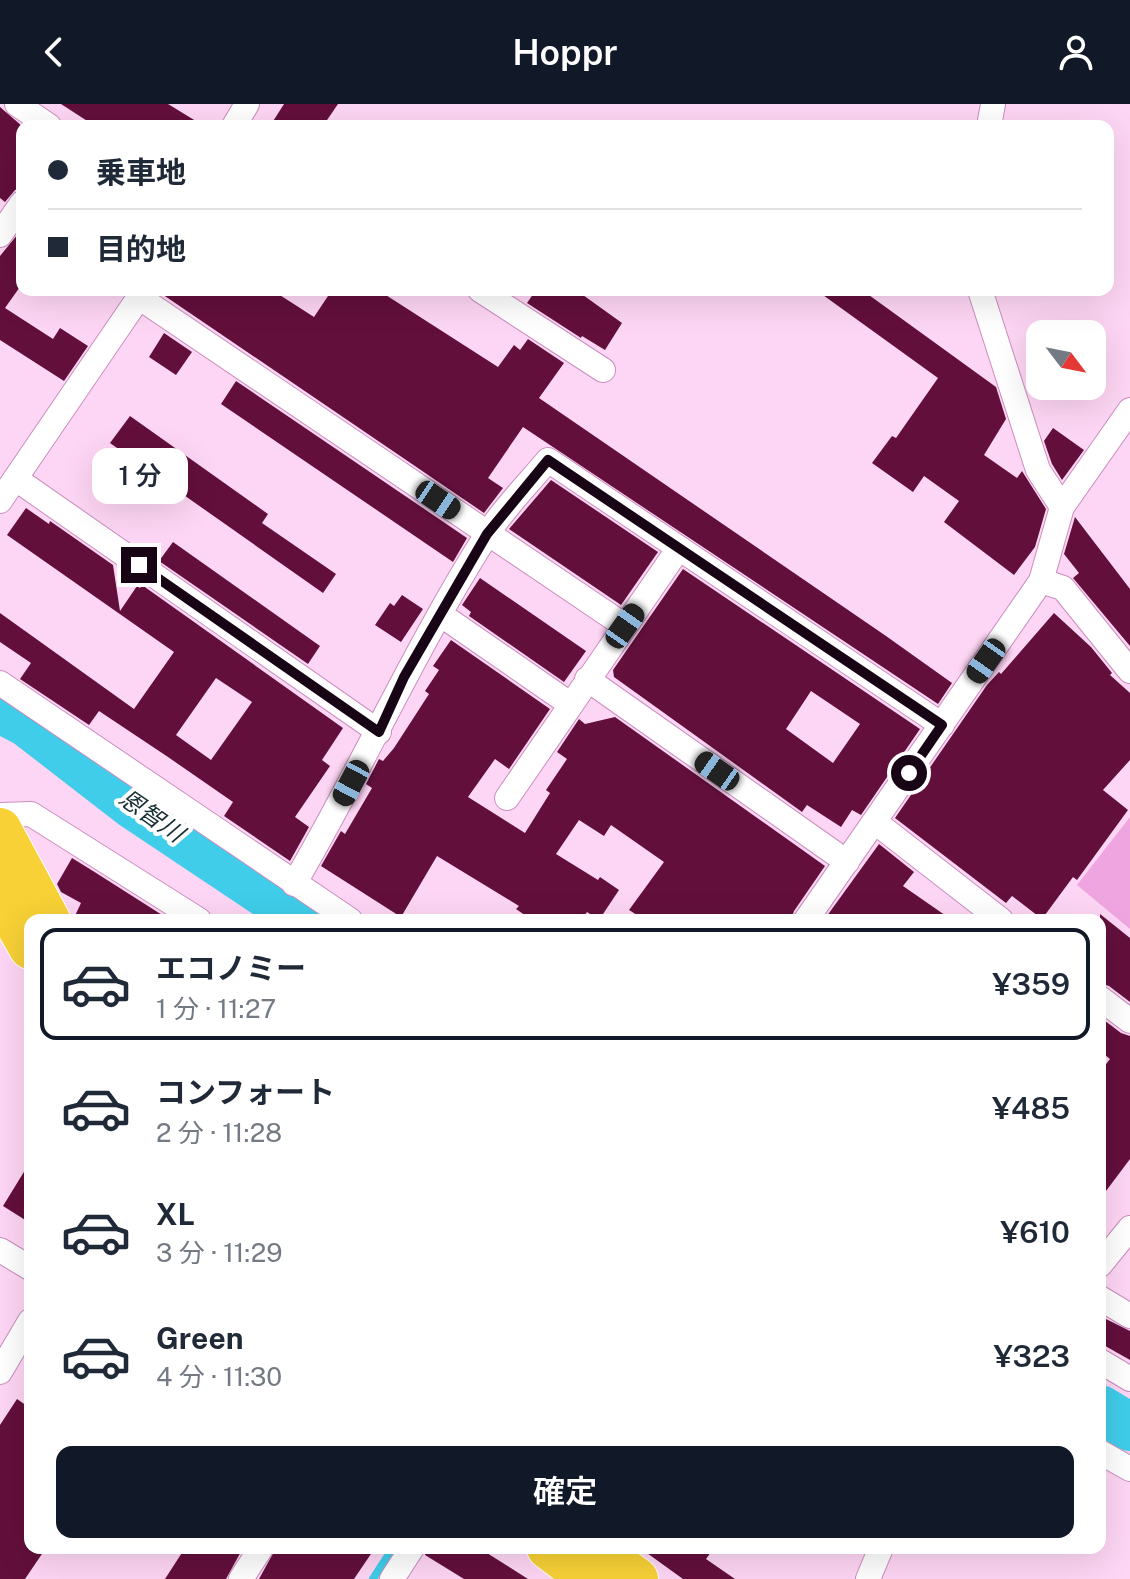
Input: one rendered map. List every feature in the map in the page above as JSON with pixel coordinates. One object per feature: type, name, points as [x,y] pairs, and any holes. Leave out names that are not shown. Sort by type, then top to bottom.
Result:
[{"type":"highway","points":[[0,829],[46,914]]},
{"type":"highway","points":[[0,895],[24,937]]},
{"type":"highway","points":[[556,1554],[589,1579]]},
{"type":"highway","points":[[603,1554],[637,1579]]},
{"type":"street","points":[[17,104],[40,120]]},
{"type":"street","points":[[0,235],[16,212]]},
{"type":"street","points":[[0,501],[141,296]]},
{"type":"street","points":[[145,296],[625,626]]},
{"type":"street","points":[[489,296],[603,370]]},
{"type":"street","points":[[982,296],[1038,470],[1062,507]]},
{"type":"street","points":[[810,914],[1041,581],[1062,507],[1130,410]]},
{"type":"street","points":[[294,884],[379,732],[404,677],[487,534],[548,460],[942,725]]},
{"type":"street","points":[[16,479],[379,732]]},
{"type":"street","points":[[507,798],[679,548]]},
{"type":"street","points":[[1041,581],[1063,588],[1130,671]]},
{"type":"street","points":[[450,621],[570,704]]},
{"type":"street","points":[[587,679],[847,862]]},
{"type":"street","points":[[0,683],[341,914]]},
{"type":"street","points":[[0,815],[31,814],[189,914]]},
{"type":"street","points":[[875,822],[993,914]]},
{"type":"street","points":[[1106,1003],[1130,1021]]},
{"type":"street","points":[[1106,1258],[1130,1228]]},
{"type":"street","points":[[0,1250],[24,1264]]},
{"type":"street","points":[[1106,1302],[1130,1316]]},
{"type":"street","points":[[0,1372],[24,1331]]},
{"type":"street","points":[[1106,1365],[1130,1379]]},
{"type":"street","points":[[1106,1455],[1130,1469]]},
{"type":"street","points":[[241,1579],[257,1554]]},
{"type":"street","points":[[392,1579],[408,1554]]},
{"type":"street","points":[[868,1579],[878,1554]]},
{"type":"shaded area","points":[[1130,817],[1130,929],[1077,885]]},
{"type":"building","points":[[61,104],[168,104],[194,120],[86,120]]},
{"type":"building","points":[[284,104],[338,104],[327,120],[274,120]]},
{"type":"building","points":[[0,107],[16,121],[16,190],[5,202],[0,198]]},
{"type":"building","points":[[16,236],[16,292],[5,308],[53,339],[60,328],[88,346],[64,381],[0,340],[0,256]]},
{"type":"building","points":[[165,296],[281,296],[314,317],[328,296],[387,296],[498,367],[514,345],[520,350],[528,339],[564,363],[539,398],[952,683],[938,704],[523,427],[488,478],[503,488],[484,513]]},
{"type":"building","points":[[532,296],[584,296],[622,323],[605,350],[527,303]]},
{"type":"building","points":[[824,296],[870,296],[996,387],[1006,419],[984,455],[1017,478],[1022,471],[1046,509],[1035,547],[1014,575],[944,522],[959,501],[924,476],[913,492],[872,463],[892,436],[896,438],[938,378]]},
{"type":"building","points":[[164,333],[192,352],[176,375],[149,357]]},
{"type":"building","points":[[236,381],[467,538],[453,562],[221,404]]},
{"type":"building","points":[[130,416],[268,514],[262,523],[336,574],[323,593],[110,443]]},
{"type":"building","points":[[1053,428],[1084,450],[1062,480],[1044,441]]},
{"type":"building","points":[[551,480],[658,552],[621,605],[509,529]]},
{"type":"building","points":[[26,508],[49,524],[50,521],[113,565],[120,611],[137,586],[140,588],[142,585],[343,728],[322,760],[330,766],[295,817],[309,827],[290,861],[224,816],[233,802],[168,757],[99,711],[89,725],[20,679],[31,663],[0,642],[0,613],[134,709],[174,652],[7,535]],"holes":[[[216,678],[252,702],[211,760],[176,735]]]},
{"type":"building","points":[[1075,517],[1130,589],[1130,646],[1073,578],[1079,573],[1064,554]]},
{"type":"building","points":[[173,542],[320,646],[308,664],[159,561]]},
{"type":"building","points":[[683,569],[920,729],[861,815],[852,810],[841,827],[807,805],[802,812],[614,677],[613,670]],"holes":[[[811,691],[860,724],[833,763],[786,729]]]},
{"type":"building","points":[[480,578],[586,651],[564,682],[469,616],[471,612],[462,605]]},
{"type":"building","points":[[402,595],[423,609],[401,642],[375,625],[390,603],[394,606]]},
{"type":"building","points":[[1054,613],[1091,647],[1112,673],[1110,675],[1130,693],[1130,760],[1103,790],[1128,810],[1077,880],[1073,877],[1046,914],[1035,914],[1012,896],[1006,903],[895,818],[987,685],[999,672],[1001,674]]},
{"type":"building","points":[[451,640],[550,709],[509,769],[495,759],[468,797],[525,833],[550,793],[546,790],[567,759],[557,752],[579,719],[585,724],[615,717],[825,866],[793,914],[635,914],[629,910],[664,862],[611,825],[604,836],[579,820],[556,854],[619,890],[603,914],[523,914],[516,909],[519,906],[437,856],[403,914],[396,914],[321,866],[341,831],[345,834],[372,788],[366,784],[379,759],[383,761],[394,748],[429,694],[425,691],[439,670],[433,666]]},
{"type":"building","points":[[879,844],[914,872],[903,886],[943,914],[828,914]]},
{"type":"building","points":[[72,858],[161,914],[76,914],[81,903],[61,892],[57,884]]},
{"type":"building","points":[[1106,919],[1130,938],[1130,1002],[1106,985]]},
{"type":"building","points":[[1106,1022],[1130,1036],[1130,1159],[1106,1191],[1106,1064],[1110,1059],[1106,1056]]},
{"type":"building","points":[[24,1172],[24,1219],[3,1206]]},
{"type":"building","points":[[1106,1319],[1130,1331],[1130,1360],[1106,1346]]},
{"type":"building","points":[[17,1399],[24,1404],[24,1554],[42,1554],[25,1579],[0,1579],[0,1425]]},
{"type":"building","points":[[181,1554],[240,1554],[226,1579],[165,1579]]},
{"type":"building","points":[[273,1554],[371,1554],[354,1579],[259,1579]]},
{"type":"building","points":[[488,1554],[528,1579],[464,1579],[425,1555]]},
{"type":"building","points":[[648,1554],[710,1554],[706,1559],[735,1579],[683,1579]]},
{"type":"waterway","name":"恩智川","points":[[0,709],[27,723],[133,805],[296,914]]},
{"type":"waterway","name":"恩智川","points":[[1106,1413],[1130,1427]]},
{"type":"waterway","points":[[373,1579],[389,1554]]},
{"type":"route","points":[[139,565],[379,732],[404,677],[487,534],[548,460],[942,725],[909,773]]}]
